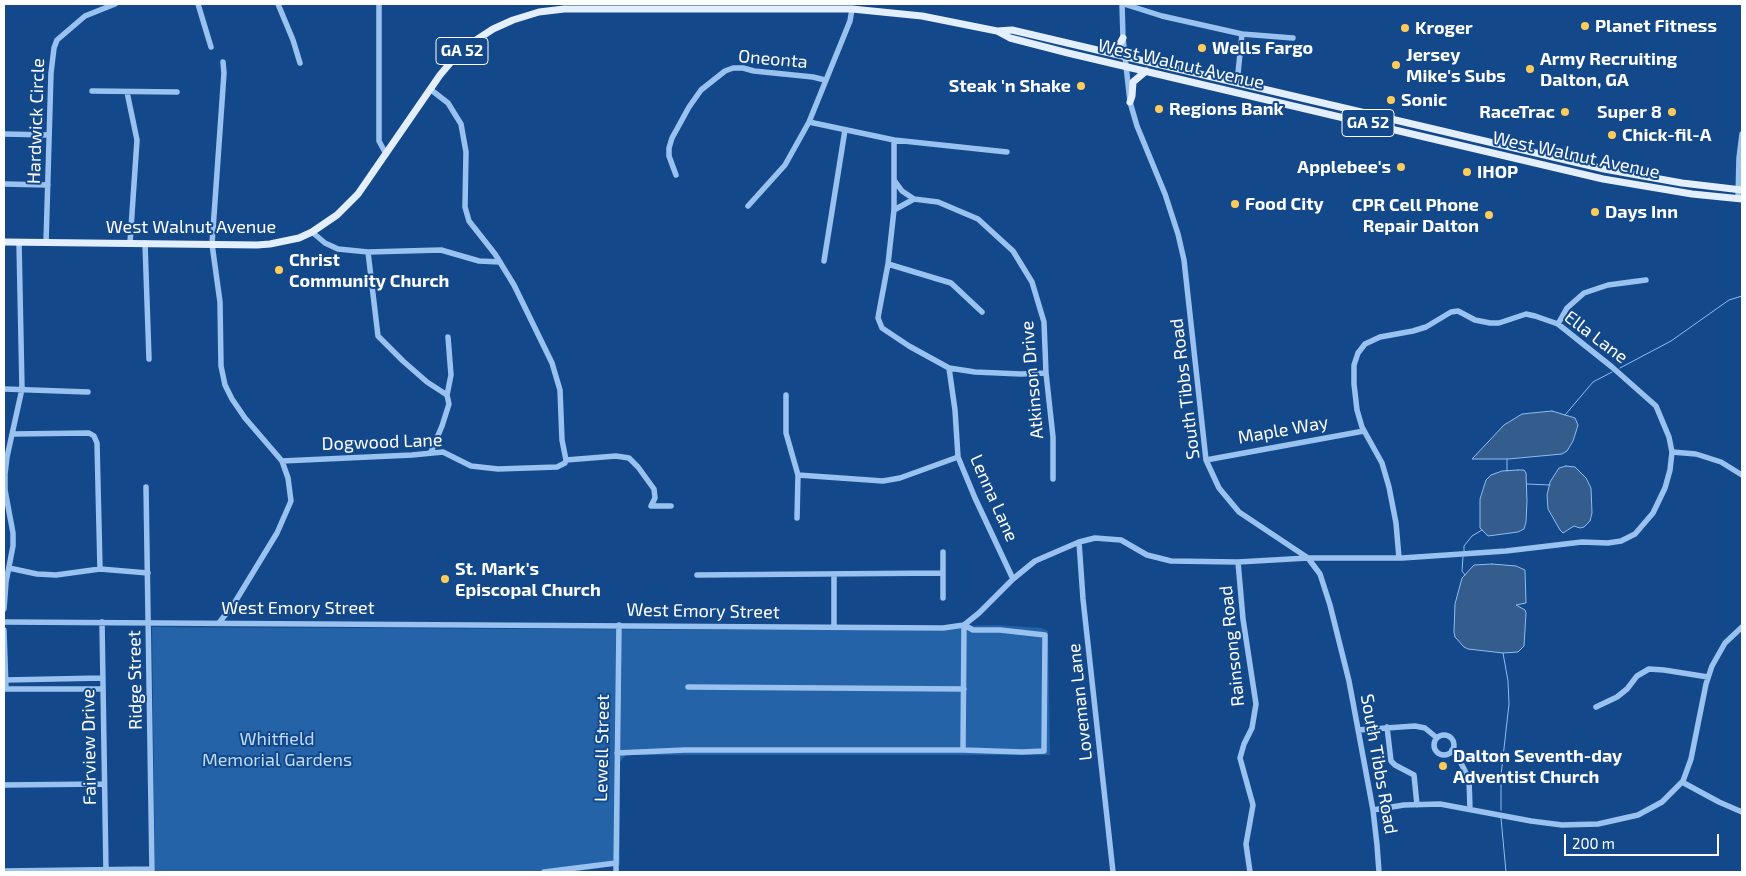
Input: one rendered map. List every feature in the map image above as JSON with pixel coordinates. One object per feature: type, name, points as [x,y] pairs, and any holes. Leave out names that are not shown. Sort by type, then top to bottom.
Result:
[{"type":"main road","name":"West Walnut Avenue","points":[[4,242],[270,244],[285,242],[312,232],[337,215],[358,194],[430,89],[456,57],[474,41],[493,29],[525,16],[563,6],[852,9],[922,16],[997,31],[1012,30],[1589,166],[1682,183],[1741,190]]},
{"type":"main road","name":"West Walnut Avenue","points":[[997,31],[1010,38],[1588,175],[1659,189],[1740,199]]},
{"type":"main road","points":[[1107,52],[1118,47],[1123,38]]},
{"type":"main road","points":[[1130,102],[1133,82],[1146,71]]},
{"type":"street","name":"Hardwick Circle","points":[[46,243],[54,48],[57,40],[85,16],[115,4]]},
{"type":"street","points":[[198,4],[211,47]]},
{"type":"street","points":[[278,4],[300,63]]},
{"type":"street","points":[[379,4],[379,141],[386,154]]},
{"type":"street","points":[[1122,4],[1162,16],[1242,34],[1293,38]]},
{"type":"street","name":"South Tibbs Road","points":[[1122,4],[1123,38],[1130,102],[1137,126],[1165,194],[1178,234],[1191,316],[1206,460],[1219,488],[1239,512],[1308,558],[1320,574],[1348,676],[1373,810],[1379,872]]},
{"type":"street","points":[[748,206],[785,165],[809,122],[850,21],[852,9]]},
{"type":"street","points":[[1237,83],[1242,34]]},
{"type":"street","points":[[219,623],[235,602],[273,539],[291,501],[288,478],[282,461],[238,408],[225,385],[222,366],[220,302],[212,244],[224,73],[223,62]]},
{"type":"street","name":"Oneonta","points":[[676,175],[669,148],[672,138],[689,106],[701,90],[725,71],[733,68],[743,68],[825,80]]},
{"type":"street","points":[[430,89],[448,102],[458,119],[466,152],[465,207],[470,221],[496,254],[514,286],[554,369],[560,390],[562,440],[566,460]]},
{"type":"street","points":[[92,91],[177,92]]},
{"type":"street","points":[[128,92],[137,140],[130,243]]},
{"type":"street","points":[[809,122],[894,140],[1007,152]]},
{"type":"street","points":[[824,260],[845,130]]},
{"type":"street","points":[[4,134],[50,135]]},
{"type":"street","points":[[1740,199],[1739,158],[1742,134]]},
{"type":"street","points":[[894,140],[894,210],[888,264],[878,312],[882,328],[909,346],[949,368],[975,372],[1046,373]]},
{"type":"street","points":[[1588,175],[1589,166]]},
{"type":"street","points":[[894,180],[902,191],[914,199],[894,210]]},
{"type":"street","points":[[4,184],[48,185]]},
{"type":"street","name":"Atkinson Drive","points":[[914,199],[938,202],[978,219],[1013,251],[1032,282],[1044,322],[1046,373],[1054,437],[1054,479]]},
{"type":"street","points":[[312,232],[331,246],[368,252],[442,250],[479,261],[500,262]]},
{"type":"street","points":[[4,610],[6,582],[13,546],[13,533],[5,490],[5,474],[22,389],[19,242]]},
{"type":"street","points":[[145,244],[149,359]]},
{"type":"street","points":[[368,252],[378,336],[421,377],[447,395]]},
{"type":"street","points":[[888,264],[951,283],[982,312]]},
{"type":"street","points":[[1558,324],[1566,308],[1584,293],[1608,285],[1646,280]]},
{"type":"street","name":"Ella Lane","points":[[1308,558],[1399,558],[1467,554],[1582,542],[1608,543],[1621,541],[1635,534],[1654,513],[1665,488],[1670,470],[1672,452],[1669,437],[1656,406],[1618,372],[1558,324],[1526,314],[1498,323],[1490,323],[1475,320],[1458,311],[1451,312],[1426,327],[1414,331],[1380,336],[1366,344],[1358,353],[1356,359],[1354,384],[1357,410],[1364,431],[1382,462],[1396,523],[1399,558]]},
{"type":"street","points":[[430,452],[442,426],[449,404],[447,395],[451,375],[448,336]]},
{"type":"street","name":"Lenna Lane","points":[[949,368],[955,410],[958,457],[1013,579]]},
{"type":"street","points":[[4,389],[88,392]]},
{"type":"street","points":[[786,395],[786,433],[798,475],[797,518]]},
{"type":"street","name":"Maple Way","points":[[1206,460],[1364,431]]},
{"type":"street","points":[[13,434],[88,433],[94,436],[97,443],[100,569]]},
{"type":"street","name":"Dogwood Lane","points":[[282,461],[443,452],[471,466],[498,469],[557,467],[565,463],[566,460],[616,456],[629,458],[638,467],[654,490],[655,498],[651,506],[671,506]]},
{"type":"street","points":[[1672,452],[1696,454],[1721,462],[1742,475]]},
{"type":"street","points":[[798,475],[884,481],[900,478],[958,457]]},
{"type":"street","name":"Ridge Street","points":[[146,487],[152,870]]},
{"type":"street","points":[[964,625],[1036,560],[1078,542],[1095,538],[1121,540],[1147,555],[1171,561],[1238,562],[1308,558]]},
{"type":"street","name":"Loveman Lane","points":[[1078,542],[1113,872]]},
{"type":"street","points":[[943,552],[943,598]]},
{"type":"street","name":"Rainsong Road","points":[[1238,562],[1243,619],[1256,704],[1252,728],[1240,758],[1253,805],[1246,844],[1250,872]]},
{"type":"street","points":[[9,568],[37,574],[56,575],[100,569],[148,572]]},
{"type":"street","points":[[697,575],[942,573]]},
{"type":"street","points":[[834,574],[834,627]]},
{"type":"street","name":"West Emory Street","points":[[4,622],[943,628],[964,625]]},
{"type":"street","name":"Fairview Drive","points":[[102,622],[106,871]]},
{"type":"street","name":"Lewell Street","points":[[616,872],[618,625]]},
{"type":"street","points":[[963,750],[964,625]]},
{"type":"street","points":[[617,753],[685,750],[1044,751],[1044,635],[1000,630],[973,630],[964,625]]},
{"type":"street","points":[[1373,810],[1404,805],[1440,804],[1562,825],[1598,824],[1638,815],[1662,802],[1682,782],[1691,759],[1712,666],[1724,643],[1742,627]]},
{"type":"street","points":[[4,630],[5,687],[8,690],[103,689]]},
{"type":"street","points":[[1596,707],[1616,697],[1627,689],[1637,676],[1649,669],[1708,677]]},
{"type":"street","points":[[5,680],[103,678]]},
{"type":"street","points":[[688,688],[964,689]]},
{"type":"street","points":[[1358,730],[1414,726],[1425,728],[1436,738]]},
{"type":"street","points":[[1386,727],[1391,760],[1395,765],[1414,775],[1417,804]]},
{"type":"street","points":[[1442,735],[1451,738],[1454,744],[1452,750],[1447,754],[1437,753],[1434,747],[1436,738],[1442,735]]},
{"type":"street","points":[[1452,750],[1457,755],[1469,779],[1470,809]]},
{"type":"street","points":[[1682,782],[1742,812]]},
{"type":"street","points":[[4,785],[104,784]]},
{"type":"street","points":[[544,872],[616,863]]},
{"type":"street","points":[[4,871],[152,870]]},
{"type":"green space","name":"Whitfield Memorial Gardens","points":[[996,625],[1041,628],[1048,631],[1050,755],[626,755],[620,762],[620,865],[572,872],[155,872],[152,627],[755,630]]},
{"type":"shaded area","points":[[1552,411],[1575,418],[1578,425],[1573,441],[1567,451],[1562,454],[1508,459],[1472,459],[1504,425],[1522,414]]},
{"type":"shaded area","points":[[1566,466],[1575,467],[1586,478],[1591,488],[1592,513],[1590,521],[1584,527],[1574,526],[1563,533],[1548,509],[1547,495],[1550,482],[1559,468]]},
{"type":"shaded area","points":[[1524,470],[1526,473],[1527,501],[1524,529],[1518,532],[1488,536],[1480,528],[1480,499],[1486,480],[1491,475],[1502,471]]},
{"type":"shaded area","points":[[1474,565],[1516,566],[1525,570],[1526,603],[1516,605],[1525,610],[1526,613],[1524,646],[1518,652],[1503,653],[1468,649],[1455,637],[1455,604],[1462,578]]},
{"type":"waterway","points":[[1620,368],[1671,341],[1729,300],[1742,296]]},
{"type":"waterway","points":[[1565,415],[1593,382],[1612,372]]},
{"type":"waterway","points":[[1507,459],[1507,471]]},
{"type":"waterway","points":[[1527,484],[1550,485]]},
{"type":"waterway","points":[[1464,551],[1464,546],[1472,536],[1482,530]]},
{"type":"waterway","points":[[1463,557],[1462,571],[1465,575]]},
{"type":"waterway","points":[[1501,810],[1501,775],[1509,704],[1508,681],[1503,653]]},
{"type":"waterway","points":[[1501,818],[1506,872]]},
{"type":"place","name":"Planet Fitness","points":[[1585,26]]},
{"type":"place","name":"Kroger","points":[[1405,28]]},
{"type":"place","name":"Wells Fargo","points":[[1202,48]]},
{"type":"place","name":"Jersey Mike's Subs","points":[[1396,65]]},
{"type":"place","name":"Army Recruiting Dalton, GA","points":[[1530,69]]},
{"type":"place","name":"Steak 'n Shake","points":[[1081,86]]},
{"type":"place","name":"Sonic","points":[[1391,100]]},
{"type":"place","name":"Regions Bank","points":[[1159,109]]},
{"type":"place","name":"RaceTrac","points":[[1565,112]]},
{"type":"place","name":"Super 8","points":[[1672,112]]},
{"type":"place","name":"Chick-fil-A","points":[[1612,135]]},
{"type":"place","name":"Applebee's","points":[[1401,167]]},
{"type":"place","name":"IHOP","points":[[1467,172]]},
{"type":"place","name":"Food City","points":[[1235,204]]},
{"type":"place","name":"Days Inn","points":[[1595,212]]},
{"type":"place","name":"CPR Cell Phone Repair Dalton","points":[[1489,215]]},
{"type":"place","name":"Christ Community Church","points":[[279,270]]},
{"type":"place","name":"St. Mark's Episcopal Church","points":[[445,579]]},
{"type":"place","name":"Dalton Seventh-day Adventist Church","points":[[1443,766]]}]
